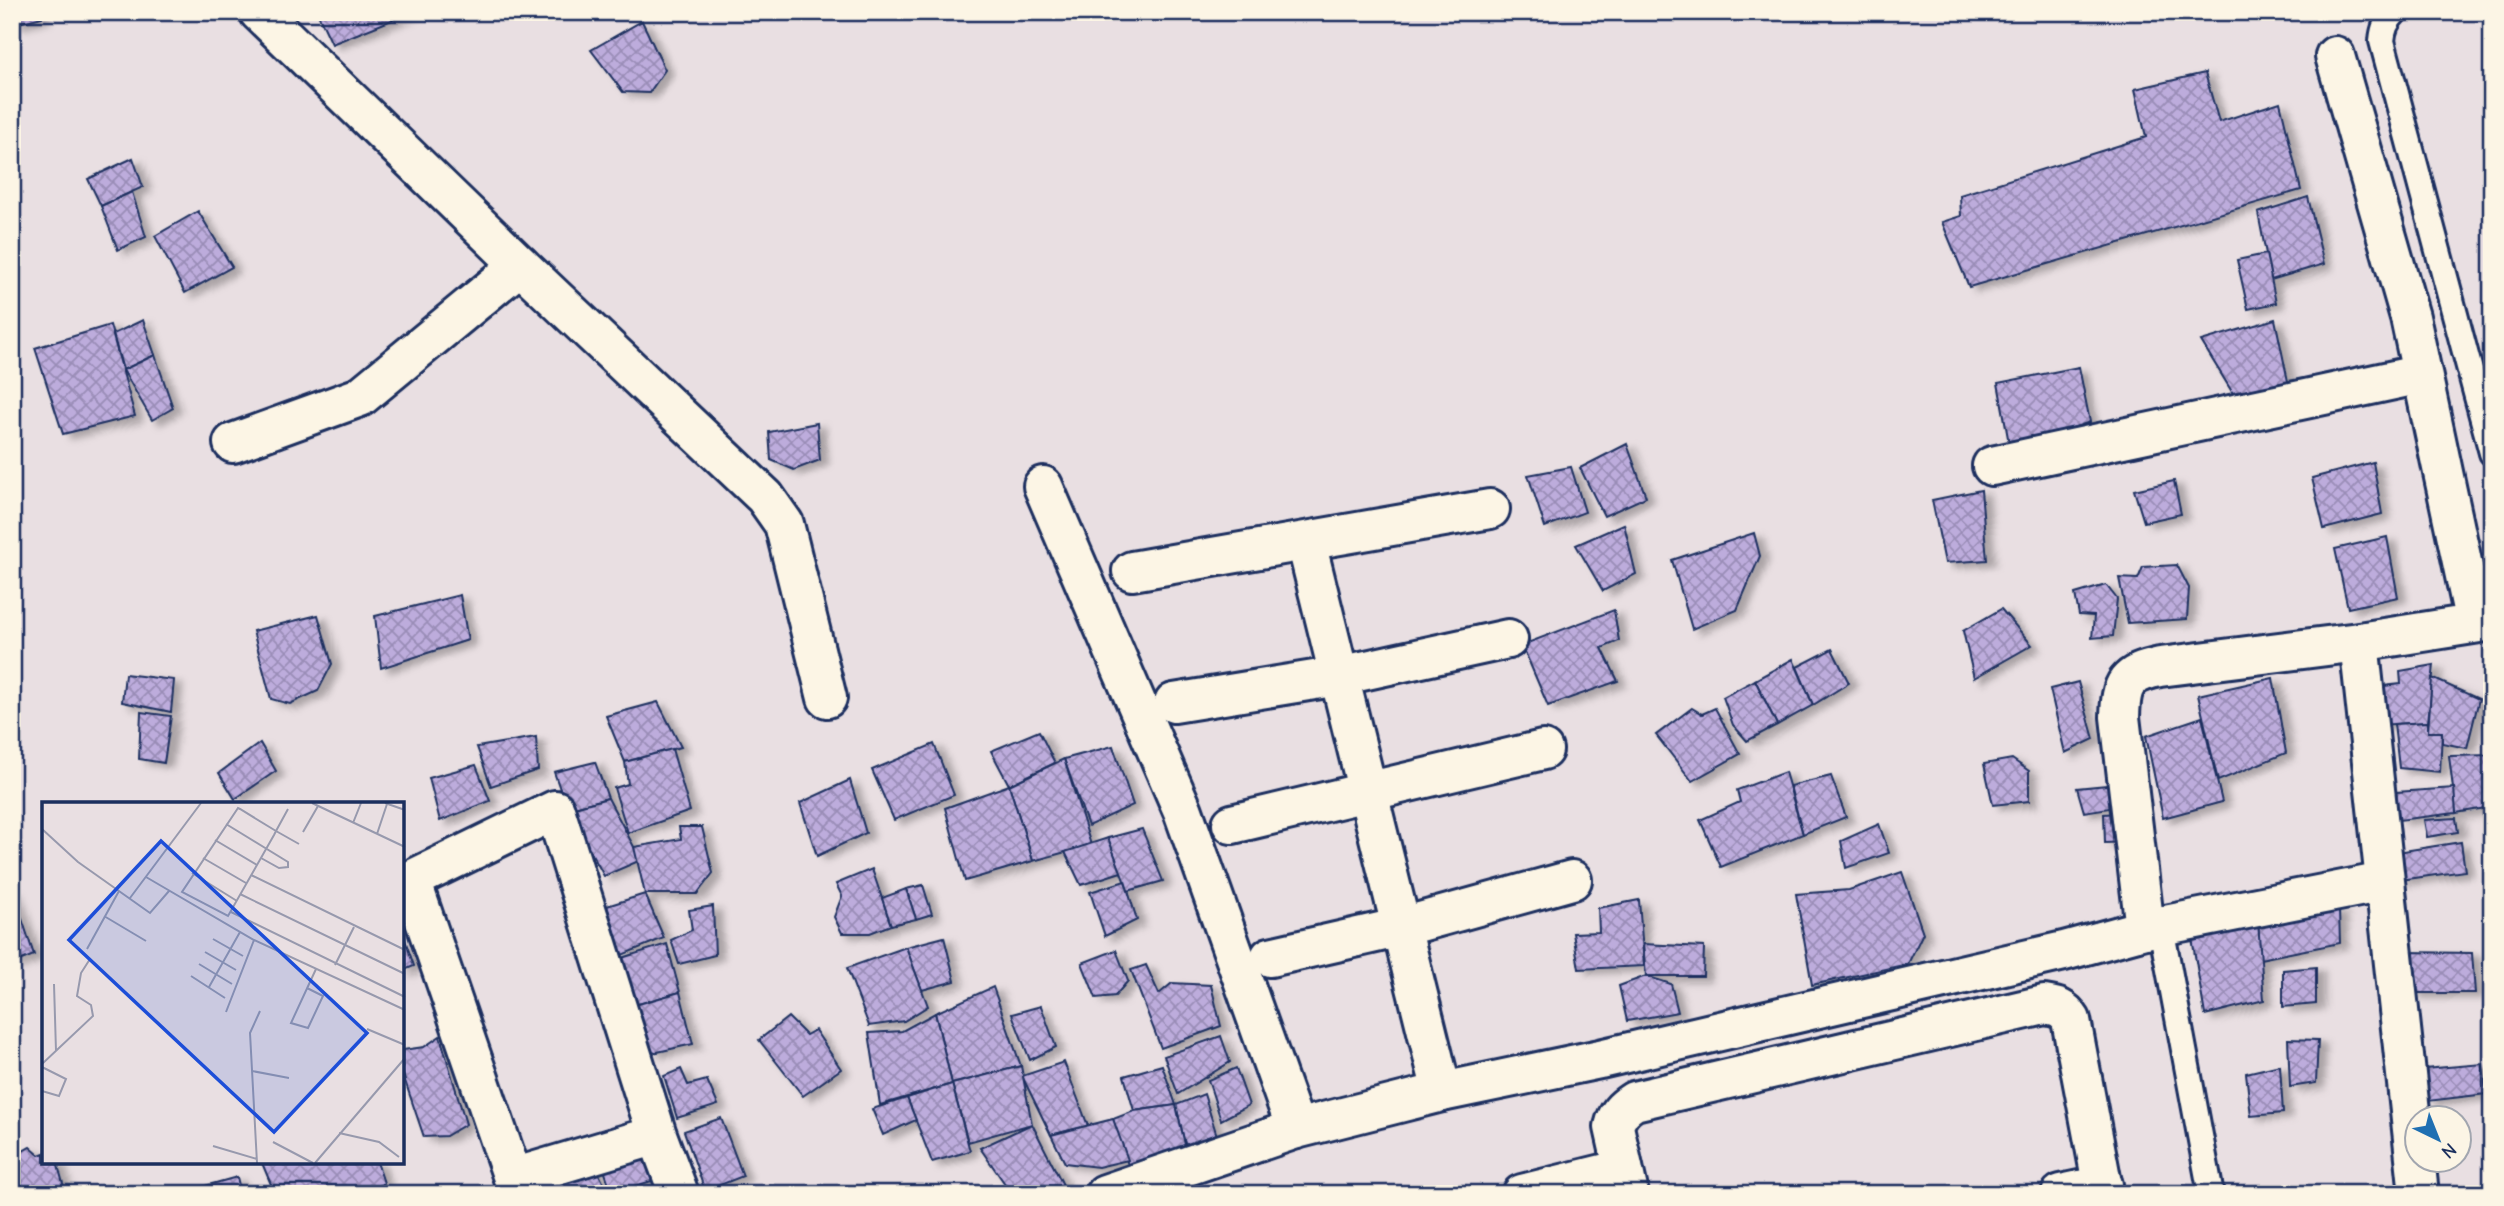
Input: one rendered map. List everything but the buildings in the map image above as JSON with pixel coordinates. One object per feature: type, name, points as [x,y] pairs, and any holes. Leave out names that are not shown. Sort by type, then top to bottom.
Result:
[{"type":"street","points":[[258,12],[765,497],[785,524],[827,698]]},
{"type":"street","points":[[2153,928],[2120,717],[2121,695],[2134,674],[2160,667],[2359,642],[2483,622],[2410,317],[2335,56]]},
{"type":"street","points":[[233,443],[360,397],[520,265]]},
{"type":"street","points":[[1992,466],[2422,374]]},
{"type":"street","points":[[1043,486],[1183,811],[1296,1129]]},
{"type":"street","points":[[1132,571],[1490,509]]},
{"type":"street","points":[[1306,542],[1442,1092]]},
{"type":"street","points":[[1174,703],[1339,676],[1508,639]]},
{"type":"street","points":[[2359,642],[2418,1194]]},
{"type":"street","points":[[1231,824],[1543,750]]},
{"type":"street","points":[[657,1135],[513,1178],[411,880],[555,810],[657,1135],[679,1194]]},
{"type":"street","points":[[1270,957],[1402,927],[1572,880]]},
{"type":"street","points":[[1105,1194],[1296,1129],[1442,1092],[1600,1059],[2153,928],[2384,881]]},
{"type":"street","points":[[1522,1194],[1626,1182],[1614,1127],[1617,1116],[1634,1101],[2044,1006],[2057,1006],[2066,1011],[2071,1020],[2103,1190],[2061,1194]]},
{"type":"lane","points":[[2395,12],[2383,29],[2382,41],[2492,453]]},
{"type":"lane","points":[[2153,928],[2211,1194]]}]
